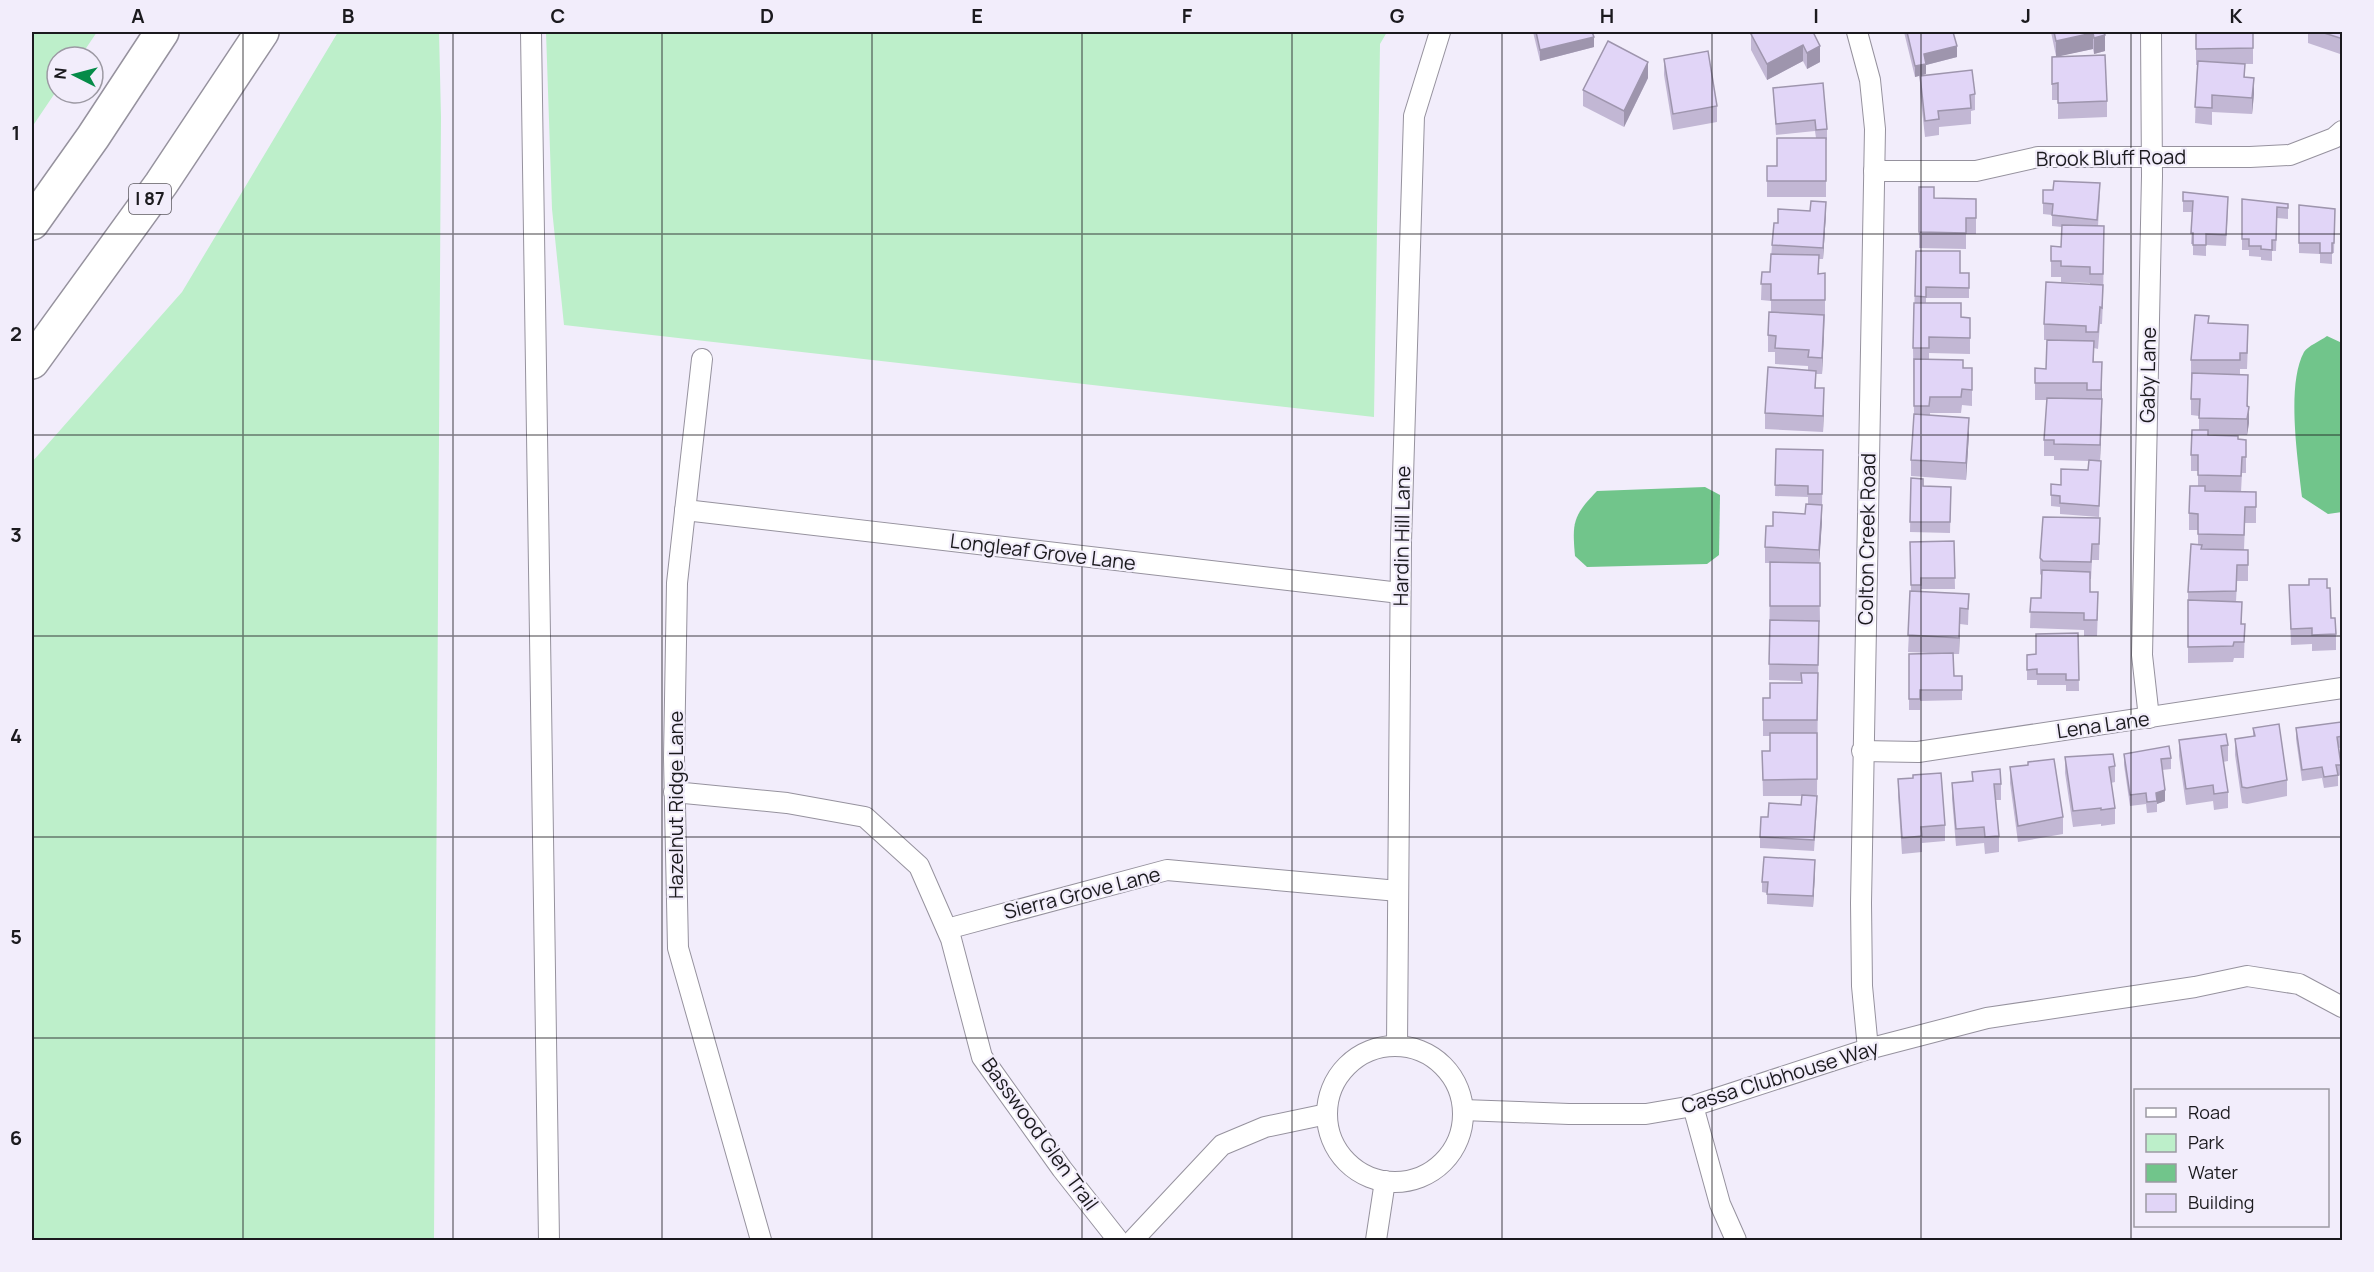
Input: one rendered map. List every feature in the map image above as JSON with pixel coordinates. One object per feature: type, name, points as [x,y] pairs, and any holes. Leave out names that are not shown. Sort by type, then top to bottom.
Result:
[{"type":"highway","points":[[93,137],[141,32]]},
{"type":"highway","points":[[32,223],[93,137],[162,32]]},
{"type":"highway","name":"I 87","points":[[32,362],[161,184],[262,32]]},
{"type":"street","points":[[531,32],[549,1240]]},
{"type":"street","name":"Hardin Hill Lane","points":[[1396,1045],[1400,593],[1414,116],[1440,32]]},
{"type":"street","name":"Colton Creek Road","points":[[1857,32],[1870,80],[1875,129],[1862,751],[1862,986],[1868,1049]]},
{"type":"street","name":"Gaby Lane","points":[[2149,718],[2142,655],[2152,157],[2151,32]]},
{"type":"street","name":"Brook Bluff Road","points":[[1874,171],[1976,171],[2038,157],[2290,155],[2334,138],[2343,131]]},
{"type":"street","name":"Hazelnut Ridge Lane","points":[[702,359],[677,583],[674,792],[678,948],[761,1240]]},
{"type":"street","name":"Longleaf Grove Lane","points":[[685,510],[1400,593]]},
{"type":"street","name":"Lena Lane","points":[[1862,751],[1918,752],[2343,688]]},
{"type":"street","name":"Basswood Glen Trail","points":[[674,792],[787,803],[866,817],[919,866],[951,939],[982,1057],[1062,1169],[1118,1240]]},
{"type":"street","name":"Sierra Grove Lane","points":[[946,929],[1167,870],[1398,891]]},
{"type":"street","name":"Cassa Clubhouse Way","points":[[1463,1110],[1646,1114],[1693,1106],[1868,1049],[1987,1018],[2195,987],[2247,976],[2299,984],[2343,1006]]},
{"type":"street","points":[[1396,1045],[1416,1049],[1435,1058],[1449,1072],[1459,1090],[1463,1110],[1461,1130],[1453,1148],[1441,1164],[1425,1175],[1405,1181],[1385,1181],[1367,1176],[1351,1165],[1338,1151],[1330,1133],[1327,1114],[1330,1092],[1340,1073],[1356,1058],[1375,1048],[1396,1045]]},
{"type":"street","points":[[1693,1106],[1720,1204],[1737,1240]]},
{"type":"street","points":[[1133,1240],[1222,1145],[1265,1127],[1327,1114]]},
{"type":"street","points":[[1376,1240],[1385,1181]]},
{"type":"green space","points":[[32,32],[97,32],[88,45],[45,45],[45,105],[47,105],[32,127]]},
{"type":"green space","points":[[338,32],[439,32],[441,117],[434,1240],[32,1240],[32,462],[182,292]]},
{"type":"green space","points":[[546,32],[1387,32],[1380,44],[1374,417],[564,325],[552,209]]},
{"type":"water","points":[[2327,336],[2342,343],[2342,512],[2328,514],[2302,497],[2294,403],[2299,366],[2304,352]]},
{"type":"water","points":[[1705,487],[1720,495],[1719,555],[1707,564],[1587,567],[1575,556],[1574,527],[1576,520],[1583,507],[1597,491]]},
{"type":"building","points":[[1536,32],[1592,32],[1594,37],[1540,50]]},
{"type":"building","points":[[1755,32],[1813,32],[1820,46],[1807,53],[1803,45],[1767,64],[1751,34]]},
{"type":"building","points":[[1907,32],[1953,32],[1957,46],[1924,54],[1926,64],[1915,66]]},
{"type":"building","points":[[2054,32],[2104,32],[2105,35],[2094,38],[2093,33],[2056,41]]},
{"type":"building","points":[[2196,32],[2253,32],[2253,48],[2196,49]]},
{"type":"building","points":[[2321,32],[2343,32],[2343,39]]},
{"type":"building","points":[[1608,41],[1648,62],[1624,111],[1583,90]]},
{"type":"building","points":[[1708,51],[1717,106],[1673,114],[1664,59]]},
{"type":"building","points":[[2105,55],[2107,101],[2058,103],[2058,83],[2052,84],[2052,57]]},
{"type":"building","points":[[2198,61],[2245,64],[2244,77],[2254,78],[2252,98],[2212,95],[2212,108],[2195,107]]},
{"type":"building","points":[[1972,70],[1975,94],[1970,95],[1971,108],[1938,111],[1939,119],[1925,121],[1920,76]]},
{"type":"building","points":[[1823,83],[1827,129],[1816,130],[1815,120],[1776,124],[1773,88]]},
{"type":"building","points":[[1777,138],[1826,138],[1826,181],[1767,181],[1767,166],[1777,166]]},
{"type":"building","points":[[2054,181],[2100,183],[2097,220],[2052,215],[2053,204],[2043,203],[2043,190],[2053,190]]},
{"type":"building","points":[[1919,187],[1934,187],[1934,198],[1976,199],[1976,218],[1966,218],[1966,233],[1919,232]]},
{"type":"building","points":[[2183,192],[2228,197],[2226,235],[2206,234],[2206,245],[2193,245],[2193,233],[2191,233],[2193,201],[2183,201]]},
{"type":"building","points":[[2242,199],[2288,204],[2288,208],[2277,207],[2276,240],[2272,240],[2272,250],[2261,249],[2261,246],[2249,246],[2249,239],[2242,239]]},
{"type":"building","points":[[1811,201],[1826,202],[1823,248],[1772,245],[1774,223],[1778,223],[1778,209],[1810,211]]},
{"type":"building","points":[[2299,205],[2335,209],[2332,253],[2320,253],[2320,243],[2299,243]]},
{"type":"building","points":[[2062,225],[2104,226],[2103,274],[2090,274],[2090,267],[2061,266],[2061,261],[2051,261],[2051,246],[2061,247]]},
{"type":"building","points":[[1916,251],[1960,251],[1960,273],[1969,273],[1969,288],[1926,287],[1926,297],[1915,296]]},
{"type":"building","points":[[1771,254],[1819,255],[1818,274],[1825,273],[1825,300],[1771,300],[1771,284],[1761,284],[1762,272],[1770,272]]},
{"type":"building","points":[[2046,282],[2103,285],[2098,332],[2086,332],[2086,326],[2044,324]]},
{"type":"building","points":[[1914,303],[1961,303],[1961,317],[1970,318],[1970,338],[1929,337],[1929,348],[1913,348]]},
{"type":"building","points":[[1769,312],[1824,315],[1822,358],[1808,357],[1809,350],[1775,348],[1776,336],[1768,335]]},
{"type":"building","points":[[2195,315],[2209,316],[2208,323],[2248,325],[2247,353],[2240,353],[2240,360],[2191,360]]},
{"type":"building","points":[[2047,340],[2094,341],[2093,362],[2102,362],[2101,390],[2087,390],[2087,383],[2035,383],[2035,368],[2046,369]]},
{"type":"building","points":[[1914,359],[1963,360],[1963,368],[1972,368],[1972,390],[1962,389],[1961,397],[1930,397],[1929,406],[1914,406]]},
{"type":"building","points":[[1768,367],[1816,371],[1815,388],[1824,388],[1823,416],[1765,413]]},
{"type":"building","points":[[2192,373],[2248,375],[2247,419],[2199,418],[2200,399],[2191,399]]},
{"type":"building","points":[[2047,398],[2102,399],[2100,445],[2054,444],[2054,440],[2044,440]]},
{"type":"building","points":[[1914,414],[1969,418],[1966,463],[1911,460]]},
{"type":"building","points":[[2192,430],[2208,430],[2208,435],[2238,436],[2238,439],[2246,440],[2246,457],[2242,457],[2241,476],[2198,475],[2198,455],[2191,455]]},
{"type":"building","points":[[1776,449],[1823,450],[1822,494],[1808,494],[1808,486],[1775,485]]},
{"type":"building","points":[[2089,460],[2101,461],[2099,506],[2060,503],[2060,496],[2051,495],[2051,484],[2061,485],[2061,469],[2088,470]]},
{"type":"building","points":[[1911,478],[1923,479],[1923,486],[1951,487],[1950,522],[1910,522]]},
{"type":"building","points":[[2190,486],[2205,486],[2205,491],[2256,492],[2256,507],[2245,507],[2244,535],[2198,534],[2198,514],[2189,513]]},
{"type":"building","points":[[1806,504],[1822,505],[1819,550],[1765,547],[1766,526],[1773,526],[1773,512],[1805,514]]},
{"type":"building","points":[[2043,517],[2100,518],[2099,544],[2092,544],[2091,562],[2043,561],[2040,558]]},
{"type":"building","points":[[1954,541],[1955,578],[1921,578],[1921,585],[1911,585],[1910,542]]},
{"type":"building","points":[[2191,544],[2202,545],[2201,549],[2248,550],[2248,565],[2237,565],[2236,591],[2188,592]]},
{"type":"building","points":[[1770,562],[1820,563],[1820,606],[1770,606]]},
{"type":"building","points":[[2042,570],[2090,572],[2090,592],[2098,592],[2097,620],[2084,620],[2084,613],[2030,612],[2031,598],[2041,598]]},
{"type":"building","points":[[2309,579],[2327,579],[2327,588],[2330,588],[2331,618],[2335,618],[2336,634],[2312,635],[2312,628],[2291,629],[2289,585],[2309,585]]},
{"type":"building","points":[[1910,591],[1969,594],[1968,609],[1960,608],[1959,638],[1908,635]]},
{"type":"building","points":[[2188,600],[2242,602],[2241,624],[2245,624],[2244,642],[2234,642],[2233,646],[2188,647]]},
{"type":"building","points":[[1770,620],[1819,621],[1818,665],[1769,664]]},
{"type":"building","points":[[2078,633],[2079,680],[2066,680],[2066,674],[2037,674],[2037,669],[2027,670],[2027,655],[2036,654],[2036,634]]},
{"type":"building","points":[[1953,653],[1954,676],[1962,676],[1962,690],[1920,690],[1920,699],[1909,699],[1909,654]]},
{"type":"building","points":[[1801,673],[1818,673],[1817,720],[1763,720],[1763,698],[1770,698],[1770,683],[1802,683]]},
{"type":"building","points":[[2341,722],[2343,736],[2337,737],[2341,765],[2336,765],[2338,775],[2324,777],[2322,767],[2302,770],[2296,728]]},
{"type":"building","points":[[2279,724],[2287,780],[2242,787],[2235,739],[2255,736],[2253,728]]},
{"type":"building","points":[[1770,733],[1817,733],[1817,779],[1763,780],[1762,751],[1770,751]]},
{"type":"building","points":[[2226,734],[2228,745],[2221,746],[2228,792],[2214,794],[2213,785],[2186,789],[2179,740]]},
{"type":"building","points":[[2169,746],[2171,758],[2161,759],[2165,790],[2156,793],[2157,801],[2147,802],[2146,793],[2130,795],[2124,754]]},
{"type":"building","points":[[2113,754],[2115,766],[2109,767],[2115,808],[2073,811],[2065,757]]},
{"type":"building","points":[[2054,759],[2063,817],[2018,826],[2010,767]]},
{"type":"building","points":[[2000,769],[2001,784],[1994,784],[1999,836],[1985,837],[1984,827],[1956,829],[1952,783],[1973,781],[1972,772]]},
{"type":"building","points":[[1941,773],[1945,825],[1921,827],[1922,836],[1902,838],[1898,779],[1913,778],[1913,775]]},
{"type":"building","points":[[1802,795],[1817,796],[1814,840],[1760,837],[1761,817],[1768,817],[1769,803],[1801,805]]},
{"type":"building","points":[[1764,857],[1815,860],[1813,896],[1767,894],[1768,882],[1762,882]]}]
